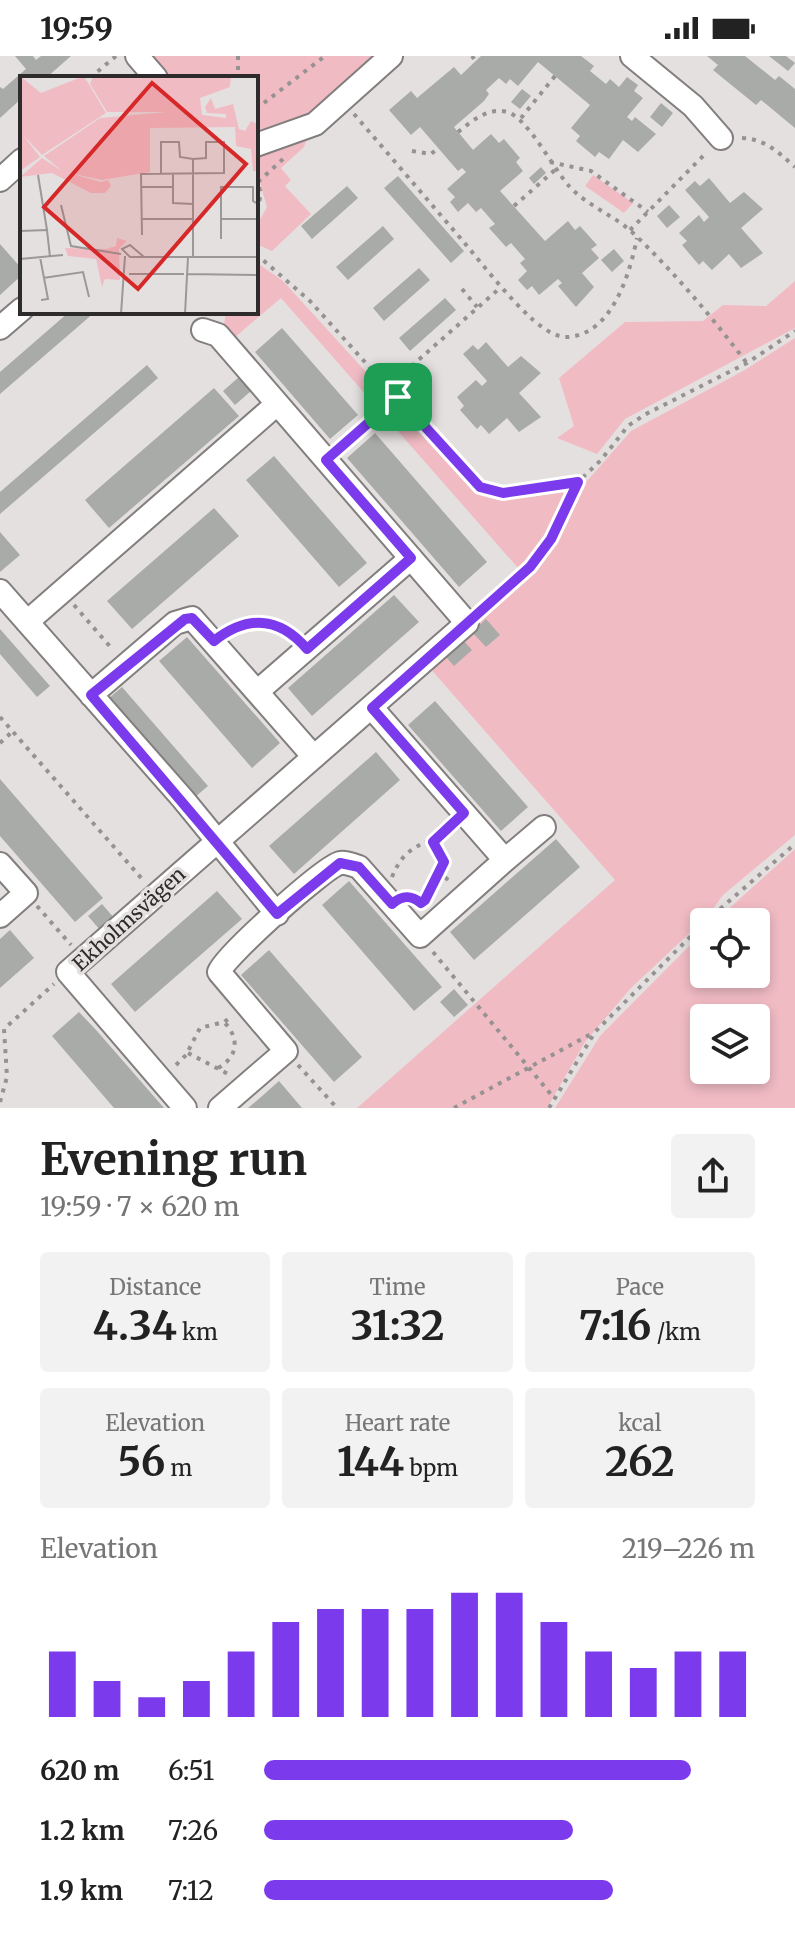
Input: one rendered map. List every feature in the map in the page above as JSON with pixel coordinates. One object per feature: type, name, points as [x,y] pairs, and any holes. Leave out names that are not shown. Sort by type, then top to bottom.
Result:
[{"type":"street","points":[[137,56],[154,76]]},
{"type":"street","points":[[258,144],[315,124],[391,56]]},
{"type":"street","points":[[632,56],[693,106],[721,138]]},
{"type":"street","points":[[0,180],[20,162]]},
{"type":"street","points":[[0,328],[20,311]]},
{"type":"street","points":[[203,330],[218,335],[467,623]]},
{"type":"street","points":[[27,622],[277,404]]},
{"type":"street","points":[[258,691],[411,558]]},
{"type":"street","points":[[0,591],[183,799],[215,842],[277,914]]},
{"type":"street","points":[[91,695],[185,619],[192,618],[314,757]]},
{"type":"street","name":"Ekholmsvägen","points":[[185,1108],[75,966],[467,623]]},
{"type":"street","points":[[372,708],[505,860]]},
{"type":"street","points":[[220,1108],[286,1051],[219,972],[233,952],[340,863],[359,867],[420,936],[544,827]]},
{"type":"street","points":[[0,864],[26,893],[0,916]]},
{"type":"path","points":[[92,76],[116,56]]},
{"type":"path","points":[[258,107],[325,56]]},
{"type":"path","points":[[521,118],[555,76]]},
{"type":"path","points":[[342,100],[502,286],[542,327],[567,338],[580,334],[610,310],[630,269],[637,238]]},
{"type":"path","points":[[458,132],[491,112],[506,111],[521,118],[550,162],[578,194],[630,230],[707,309],[747,363]]},
{"type":"path","points":[[630,230],[721,138],[756,138],[795,167]]},
{"type":"path","points":[[412,151],[431,154],[438,148]]},
{"type":"path","points":[[550,162],[591,171],[648,212]]},
{"type":"path","points":[[514,206],[556,169]]},
{"type":"path","points":[[258,184],[261,193],[258,207]]},
{"type":"path","points":[[258,256],[310,301],[480,487],[503,493],[578,482]]},
{"type":"path","points":[[389,386],[502,286]]},
{"type":"path","points":[[462,289],[477,307]]},
{"type":"path","points":[[467,623],[542,554],[578,482],[601,460],[628,426],[747,363],[795,331]]},
{"type":"path","points":[[326,460],[398,397]]},
{"type":"path","points":[[62,591],[126,665]]},
{"type":"path","points":[[214,641],[231,628],[263,620],[284,628],[307,649]]},
{"type":"path","points":[[0,717],[156,895]]},
{"type":"path","points":[[0,743],[13,731]]},
{"type":"path","points":[[433,842],[442,854],[441,873],[421,903],[413,897],[385,897],[397,862],[413,846],[433,842],[464,813]]},
{"type":"path","points":[[722,908],[795,844]]},
{"type":"path","points":[[441,873],[463,897]]},
{"type":"path","points":[[0,1102],[7,1077],[4,1029],[75,966],[26,893]]},
{"type":"path","points":[[420,936],[554,1098]]},
{"type":"path","points":[[549,1108],[595,1032],[690,938]]},
{"type":"path","points":[[160,1079],[187,1053],[200,1028],[224,1022],[244,1004]]},
{"type":"path","points":[[218,1068],[227,1062],[234,1050],[232,1030],[224,1022]]},
{"type":"path","points":[[454,1108],[595,1032]]},
{"type":"path","points":[[286,1051],[337,1108]]},
{"type":"path","points":[[187,1053],[218,1068],[242,1089]]},
{"type":"shaded area","points":[[150,56],[380,56],[316,114],[304,147],[281,168],[291,180],[285,186],[311,214],[272,251],[258,245],[258,223],[267,207],[258,176],[258,76],[166,76]]},
{"type":"shaded area","points":[[593,175],[633,203],[624,213],[585,186]]},
{"type":"shaded area","points":[[258,263],[283,281],[470,486],[505,497],[564,491],[542,543],[518,568],[281,298],[234,338],[224,324],[226,314],[258,314]]},
{"type":"shaded area","points":[[795,281],[795,328],[625,419],[597,454],[557,438],[574,426],[559,378],[625,322],[703,321],[723,305],[766,306]]},
{"type":"shaded area","points":[[795,338],[795,835],[723,895],[714,908],[690,908],[690,933],[631,988],[585,1042],[547,1108],[357,1108],[615,880],[429,667],[538,570],[581,488],[631,431],[743,371]]},
{"type":"shaded area","points":[[795,849],[795,1108],[555,1108],[600,1036],[690,945],[690,988],[770,988],[770,908],[730,908]]},
{"type":"building","points":[[15,56],[33,56],[36,60],[41,56],[71,56],[48,76],[20,76],[20,100],[0,118],[0,87],[3,89],[26,69]]},
{"type":"building","points":[[481,56],[581,56],[594,66],[590,71],[606,84],[610,79],[619,87],[627,77],[638,85],[634,91],[643,98],[627,117],[632,121],[635,117],[656,134],[638,152],[623,140],[609,159],[599,152],[595,157],[576,141],[580,136],[571,128],[590,105],[538,62],[518,86],[510,79],[506,84],[499,78],[486,90],[489,94],[484,101],[454,127],[473,150],[491,134],[499,143],[504,139],[520,158],[516,162],[523,171],[500,191],[545,241],[568,221],[575,230],[580,226],[597,245],[591,249],[599,258],[582,273],[594,287],[576,307],[558,286],[562,283],[558,279],[539,295],[532,286],[527,290],[518,280],[527,271],[520,263],[525,259],[511,243],[506,247],[489,228],[495,224],[481,208],[476,212],[468,203],[458,212],[450,202],[455,197],[447,189],[466,172],[462,168],[458,171],[420,127],[411,135],[389,110],[411,91],[417,98],[454,67],[461,75]]},
{"type":"building","points":[[707,56],[745,56],[775,80],[779,76],[795,89],[795,128],[761,100],[756,105],[713,70],[718,65]]},
{"type":"building","points":[[769,56],[786,56],[795,63],[788,71]]},
{"type":"building","points":[[522,89],[531,96],[520,109],[511,102]]},
{"type":"building","points":[[661,103],[673,113],[662,127],[650,117]]},
{"type":"building","points":[[541,167],[546,173],[534,184],[529,178]]},
{"type":"building","points":[[398,176],[464,251],[451,263],[384,188]]},
{"type":"building","points":[[709,178],[730,203],[744,192],[763,209],[741,228],[763,253],[741,268],[729,254],[712,270],[703,261],[699,265],[682,245],[687,241],[679,233],[699,215],[704,222],[709,217],[685,190],[695,181],[700,186]]},
{"type":"building","points":[[347,186],[358,198],[312,239],[301,226]]},
{"type":"building","points":[[669,205],[680,217],[667,228],[657,216]]},
{"type":"building","points":[[383,226],[394,239],[348,280],[336,267]]},
{"type":"building","points":[[0,244],[20,267],[20,277],[0,295]]},
{"type":"building","points":[[614,249],[624,261],[612,272],[601,260]]},
{"type":"building","points":[[419,268],[430,280],[384,321],[373,308]]},
{"type":"building","points":[[445,298],[456,310],[410,351],[399,338]]},
{"type":"building","points":[[67,314],[93,314],[0,394],[0,372]]},
{"type":"building","points":[[282,328],[358,415],[330,439],[255,352]]},
{"type":"building","points":[[486,342],[508,367],[521,356],[541,373],[519,393],[541,417],[519,432],[507,418],[489,434],[481,425],[477,429],[460,410],[464,406],[457,397],[476,380],[482,386],[487,381],[463,354],[473,345],[478,350]]},
{"type":"building","points":[[147,365],[158,378],[0,514],[0,492]]},
{"type":"building","points":[[239,377],[251,391],[235,405],[223,391]]},
{"type":"building","points":[[214,388],[239,416],[109,528],[85,500]]},
{"type":"building","points":[[375,433],[487,562],[459,587],[347,458]]},
{"type":"building","points":[[274,456],[367,563],[339,587],[246,480]]},
{"type":"building","points":[[214,508],[239,536],[132,629],[107,601]]},
{"type":"building","points":[[0,532],[20,555],[0,572]]},
{"type":"building","points":[[394,595],[419,622],[312,716],[288,688]]},
{"type":"building","points":[[486,619],[500,635],[486,647],[472,632]]},
{"type":"building","points":[[0,629],[50,686],[37,697],[0,654]]},
{"type":"building","points":[[187,637],[280,743],[252,768],[159,661]]},
{"type":"building","points":[[463,640],[472,650],[454,666],[445,656]]},
{"type":"building","points":[[122,687],[208,786],[195,797],[109,698]]},
{"type":"building","points":[[435,701],[528,807],[501,831],[408,725]]},
{"type":"building","points":[[376,752],[400,780],[294,874],[269,846]]},
{"type":"building","points":[[0,779],[103,898],[75,922],[0,836]]},
{"type":"building","points":[[556,839],[580,867],[474,960],[450,932]]},
{"type":"building","points":[[349,881],[442,987],[414,1011],[322,905]]},
{"type":"building","points":[[217,891],[242,919],[135,1012],[111,984]]},
{"type":"building","points":[[102,904],[115,919],[101,931],[88,916]]},
{"type":"building","points":[[10,930],[34,958],[0,988],[0,939]]},
{"type":"building","points":[[269,950],[362,1057],[334,1082],[241,975]]},
{"type":"building","points":[[454,989],[468,1005],[454,1017],[440,1002]]},
{"type":"building","points":[[79,1012],[164,1108],[114,1108],[52,1036]]},
{"type":"building","points":[[279,1081],[302,1108],[248,1108],[261,1097]]},
{"type":"route","points":[[398,397],[462,471],[480,487],[503,493],[578,482],[566,512],[542,554],[372,708],[464,813],[433,842],[444,862],[425,900],[421,903],[413,897],[403,897],[392,904],[359,867],[340,863],[277,914],[215,842],[183,799],[91,695],[175,623],[185,619],[192,618],[214,641],[231,628],[263,620],[284,628],[307,649],[411,558],[326,460],[398,397]]}]
